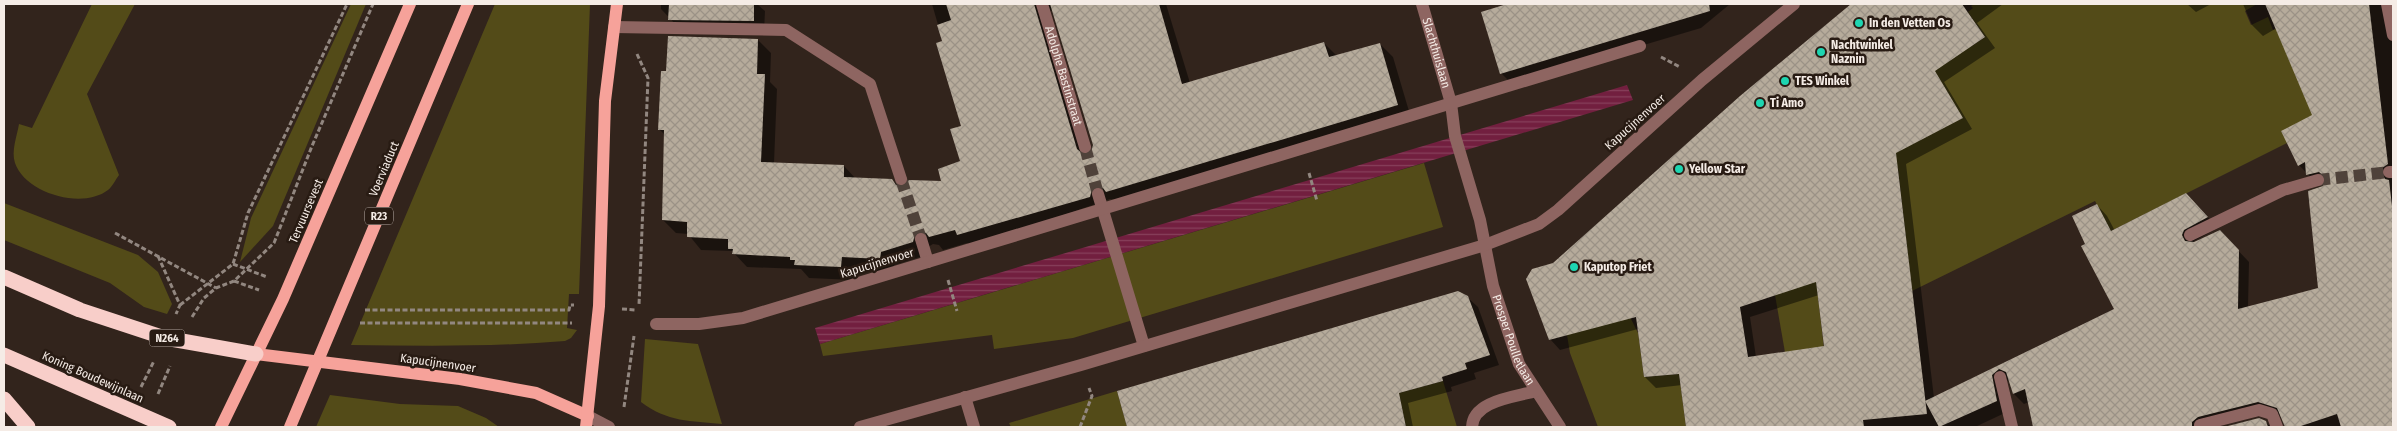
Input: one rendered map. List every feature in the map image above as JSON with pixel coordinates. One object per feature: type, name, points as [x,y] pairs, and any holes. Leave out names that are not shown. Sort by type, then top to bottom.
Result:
[{"type":"highway","name":"N264","points":[[4,277],[80,310],[164,338],[256,354]]},
{"type":"highway","name":"Koning Boudewijnlaan","points":[[4,355],[169,427]]},
{"type":"highway","points":[[4,399],[28,427]]},
{"type":"main road","name":"Tervuursevest","points":[[221,427],[283,299],[410,4]]},
{"type":"main road","name":"Voerviaduct","points":[[290,427],[468,4]]},
{"type":"main road","points":[[587,422],[599,306],[604,101],[617,4]]},
{"type":"main road","name":"Kapucijnenvoer","points":[[256,354],[460,379],[536,393],[587,422]]},
{"type":"street","name":"Adolphe Bastinstraat","points":[[1042,4],[1085,147]]},
{"type":"street","name":"Slachthuislaan","points":[[1422,4],[1451,103]]},
{"type":"street","name":"Kapucijnenvoer","points":[[860,427],[1081,365],[1485,245],[1539,224],[1558,210],[1702,80],[1794,4]]},
{"type":"street","points":[[2388,4],[2393,35]]},
{"type":"street","points":[[614,27],[786,30],[870,84],[901,179]]},
{"type":"street","name":"Kapucijnenvoer","points":[[656,324],[699,324],[743,318],[1640,46]]},
{"type":"street","points":[[1451,103],[1455,136],[1480,220],[1485,245]]},
{"type":"street","points":[[2190,235],[2283,190],[2318,180]]},
{"type":"street","points":[[1098,194],[1144,346]]},
{"type":"street","points":[[921,240],[928,262]]},
{"type":"street","name":"Prosper Poulletlaan","points":[[1485,245],[1492,286],[1519,364],[1560,427]]},
{"type":"street","points":[[2000,377],[2012,427]]},
{"type":"street","points":[[1472,427],[1472,421],[1478,412],[1488,404],[1536,391]]},
{"type":"street","points":[[966,397],[974,427]]},
{"type":"street","points":[[2200,425],[2259,410],[2272,414],[2277,427]]},
{"type":"street","name":"Kapucijnenvoer","points":[[587,422],[609,427]]},
{"type":"path","points":[[180,304],[233,264],[248,213],[347,4]]},
{"type":"path","points":[[283,299],[234,281],[274,243],[312,146],[373,4]]},
{"type":"path","points":[[614,27],[634,47],[648,78],[639,310],[637,318]]},
{"type":"path","points":[[1640,46],[1702,80]]},
{"type":"path","points":[[1308,172],[1316,200]]},
{"type":"path","points":[[115,233],[216,288]]},
{"type":"path","points":[[233,264],[289,284]]},
{"type":"path","points":[[950,288],[957,311]]},
{"type":"path","points":[[360,310],[569,310],[570,305],[639,310]]},
{"type":"path","points":[[351,322],[597,323]]},
{"type":"path","points":[[624,409],[634,335]]},
{"type":"path","points":[[1080,427],[1092,396],[1081,365]]},
{"type":"shaded area","points":[[92,4],[135,4],[87,94],[119,175],[108,190],[97,196],[70,198],[42,190],[30,183],[21,174],[15,163],[14,149],[19,124],[32,128]]},
{"type":"shaded area","points":[[351,4],[366,4],[273,226],[240,262],[251,218]]},
{"type":"shaded area","points":[[495,4],[590,4],[579,294],[569,294],[567,328],[577,330],[571,338],[565,341],[538,343],[458,346],[351,345]]},
{"type":"shaded area","points":[[1974,4],[2257,4],[2245,11],[2251,25],[2268,17],[2273,30],[2284,25],[2313,115],[2287,143],[2111,231],[2095,201],[1912,291],[1898,168],[1830,119],[1906,63],[1972,46],[1985,37],[1968,12],[1973,8],[1971,6]]},
{"type":"shaded area","points":[[1627,85],[1633,100],[820,344],[815,328]]},
{"type":"shaded area","points":[[1424,163],[1443,227],[1073,338],[994,349],[992,335],[823,356],[820,344]]},
{"type":"shaded area","points":[[1806,193],[1833,427],[1798,427],[1775,295]]},
{"type":"shaded area","points":[[4,203],[138,255],[158,272],[172,304],[167,314],[144,307],[110,283],[4,240]]},
{"type":"shaded area","points":[[1624,305],[1638,333],[1644,377],[1679,374],[1686,427],[1598,427],[1570,353],[1567,335]]},
{"type":"shaded area","points":[[645,339],[698,344],[722,424],[670,417],[651,409],[641,402]]},
{"type":"shaded area","points":[[1443,381],[1457,427],[1406,427],[1399,393]]},
{"type":"shaded area","points":[[1117,391],[1127,427],[1011,427],[1009,423]]},
{"type":"shaded area","points":[[330,395],[400,404],[458,406],[486,418],[499,427],[316,427]]},
{"type":"building","points":[[669,4],[754,4],[754,21],[668,20]]},
{"type":"building","points":[[946,4],[1034,4],[1077,149],[1084,155],[1091,152],[1093,145],[1050,4],[1159,4],[1182,84],[1324,42],[1329,57],[1380,43],[1398,105],[1106,192],[1103,188],[1096,186],[1092,189],[1090,197],[957,235],[955,230],[929,237],[926,233],[919,231],[915,234],[913,242],[881,252],[880,259],[842,257],[841,267],[794,265],[795,260],[790,260],[790,257],[732,254],[733,249],[728,249],[728,239],[687,237],[687,222],[662,220],[664,130],[658,130],[661,71],[666,71],[668,36],[758,39],[757,74],[765,74],[761,162],[844,165],[844,177],[892,179],[896,185],[903,187],[909,180],[941,181],[938,169],[960,161],[950,129],[961,126],[936,43],[942,41],[937,25],[951,20]]},
{"type":"building","points":[[1507,4],[1709,4],[1710,11],[1500,74],[1481,12]]},
{"type":"building","points":[[1851,4],[1962,4],[1985,37],[1935,71],[1963,118],[1896,153],[1927,414],[1863,420],[1864,427],[1686,427],[1679,374],[1644,377],[1636,317],[1549,340],[1526,279],[1532,269],[1553,263],[1740,96]],"holes":[[[1816,282],[1824,346],[1748,357],[1740,307]]]},
{"type":"building","points":[[2265,4],[2369,4],[2388,164],[2382,168],[2381,172],[2385,179],[2389,180],[2393,215],[2393,427],[2341,427],[2337,414],[2298,427],[2285,427],[2277,408],[2258,402],[2198,417],[2192,422],[2192,427],[2033,427],[2025,389],[2013,394],[2006,372],[1999,369],[1992,375],[1997,401],[1939,427],[1925,401],[2114,309],[2081,246],[2085,244],[2072,216],[2097,204],[2111,231],[2186,193],[2208,217],[2184,230],[2182,235],[2185,241],[2194,242],[2220,230],[2239,250],[2238,309],[2318,288],[2308,191],[2323,186],[2326,178],[2319,172],[2306,175],[2305,162],[2298,166],[2281,131],[2312,115]]},
{"type":"building","points":[[1458,291],[1468,296],[1490,355],[1465,363],[1467,369],[1442,377],[1443,381],[1399,393],[1406,427],[1127,427],[1117,391]]},
{"type":"building","points":[[2259,418],[2266,421],[2268,427],[2224,427]]},
{"type":"tunnel","points":[[1085,147],[1098,194]]},
{"type":"tunnel","points":[[2318,180],[2389,172]]},
{"type":"tunnel","points":[[901,179],[921,239]]},
{"type":"place","name":"In den Vetten Os","points":[[1859,23]]},
{"type":"place","name":"Nachtwinkel Naznin","points":[[1821,52]]},
{"type":"place","name":"TES Winkel","points":[[1785,81]]},
{"type":"place","name":"Ti Amo","points":[[1760,103]]},
{"type":"place","name":"Yellow Star","points":[[1679,169]]},
{"type":"place","name":"Kaputop Friet","points":[[1574,267]]}]
